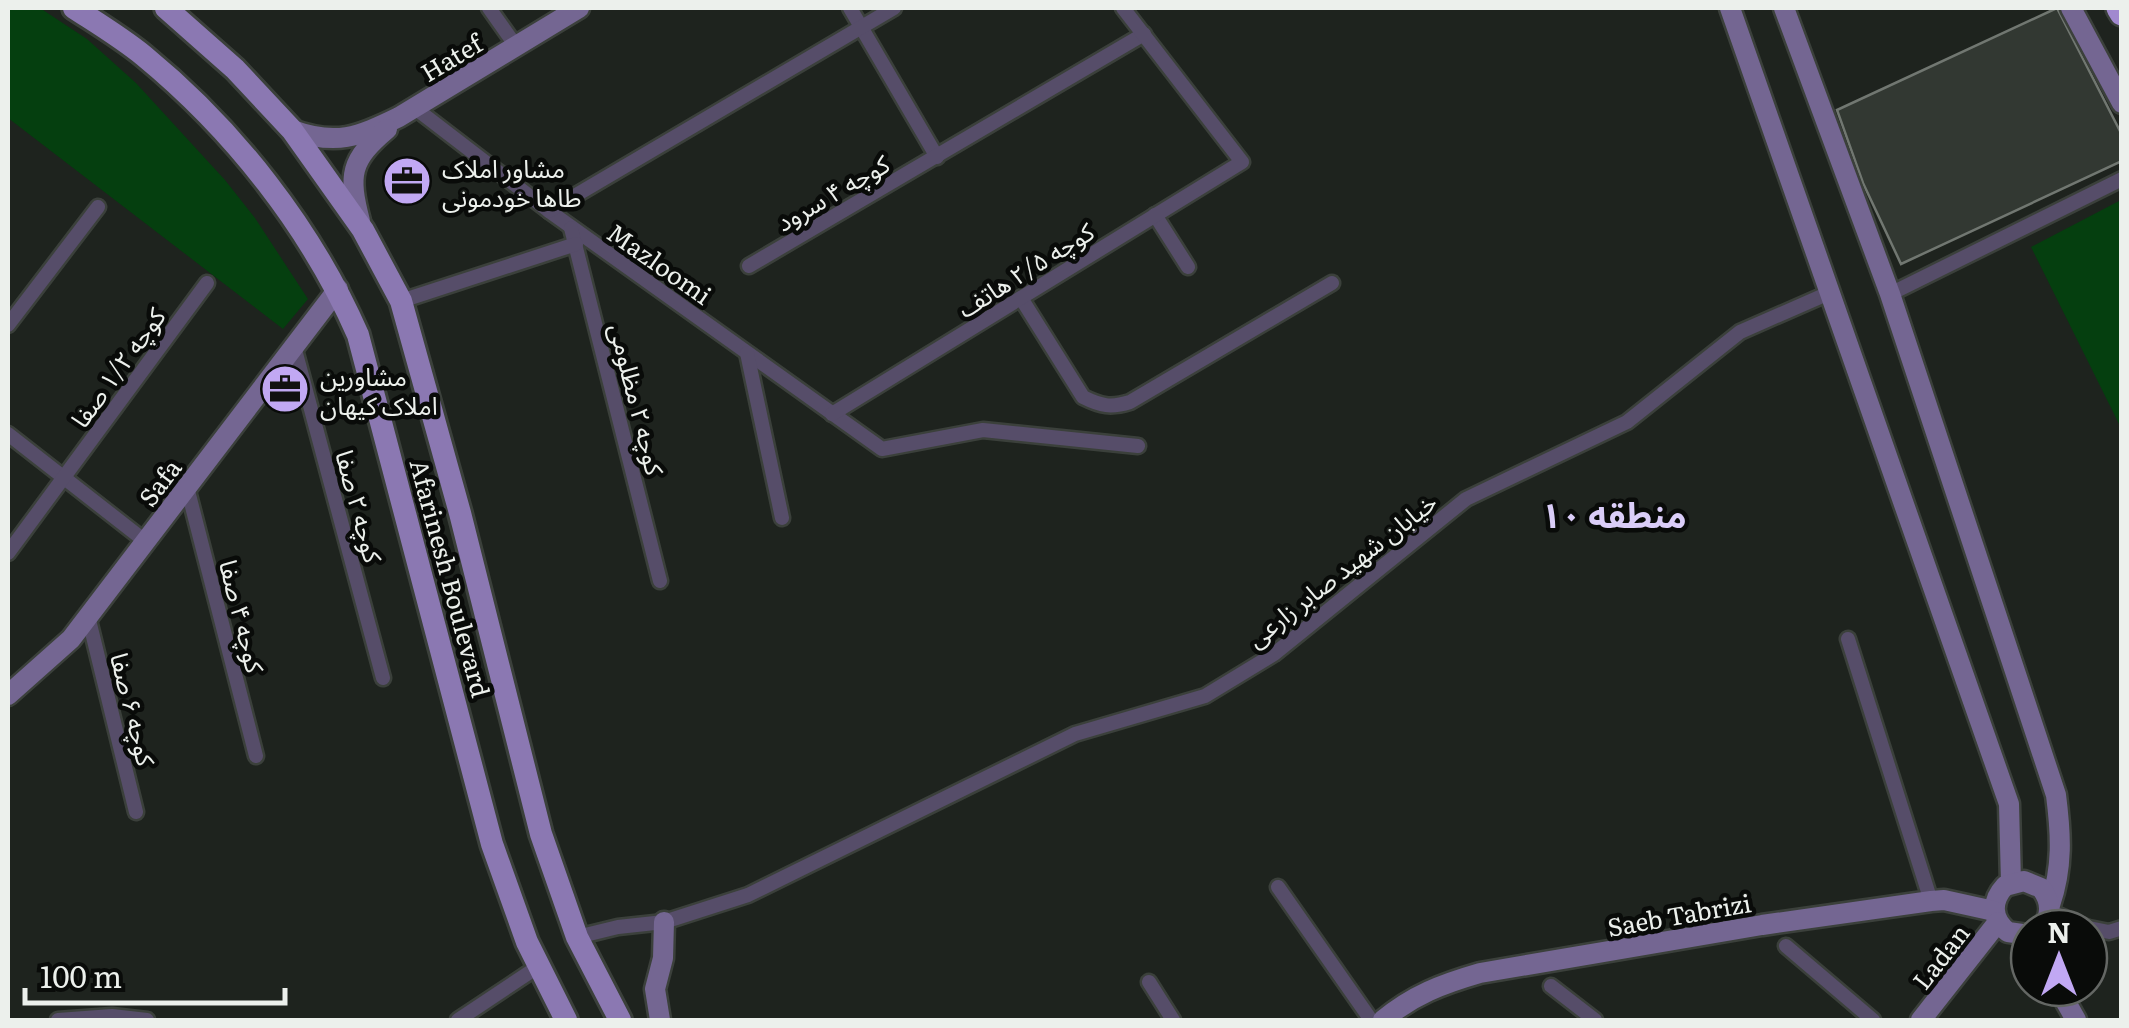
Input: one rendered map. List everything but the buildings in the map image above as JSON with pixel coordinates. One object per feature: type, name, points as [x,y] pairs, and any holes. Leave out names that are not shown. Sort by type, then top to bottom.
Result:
[{"type":"main road","name":"Afarinesh Boulevard","points":[[74,8],[142,54],[199,106],[251,162],[338,289],[358,335],[492,844],[539,966],[566,1020]]},
{"type":"main road","name":"Afarinesh Boulevard","points":[[166,8],[235,69],[292,130],[363,230],[402,300],[542,834],[577,937],[620,1020]]},
{"type":"street","points":[[489,8],[516,46]]},
{"type":"street","name":"Hatef","points":[[292,130],[320,140],[351,138],[407,113],[579,8]]},
{"type":"street","points":[[850,8],[937,157]]},
{"type":"street","points":[[549,211],[894,8]]},
{"type":"street","points":[[1123,8],[1144,34]]},
{"type":"street","points":[[1730,8],[2009,804],[2007,886]]},
{"type":"street","points":[[1784,8],[1890,294],[2056,795],[2060,865],[2050,908]]},
{"type":"street","points":[[2072,8],[2122,103]]},
{"type":"street","name":"کوچه ۴ سرود","points":[[749,266],[1144,34]]},
{"type":"street","name":"کوچه ۲/۵ هاتف","points":[[832,414],[1242,162],[1144,34]]},
{"type":"street","name":"Hatef","points":[[363,230],[352,189],[354,166],[368,145],[407,113]]},
{"type":"street","name":"Mazloomi","points":[[407,113],[882,449],[984,430],[1138,446]]},
{"type":"street","points":[[1890,294],[2122,179]]},
{"type":"street","points":[[8,325],[98,207]]},
{"type":"street","points":[[1155,215],[1188,267]]},
{"type":"street","name":"کوچه ۲ مظلومی","points":[[571,228],[660,581]]},
{"type":"street","points":[[402,300],[576,244]]},
{"type":"street","name":"کوچه ۱/۲ صفا","points":[[8,553],[207,283]]},
{"type":"street","points":[[1021,298],[1084,397],[1113,408],[1130,402],[1332,283]]},
{"type":"street","name":"Safa","points":[[8,695],[71,638],[338,289]]},
{"type":"street","name":"خیابان شهید صابر زارعی","points":[[577,937],[664,922],[748,895],[1075,734],[1205,696],[1274,654],[1466,499],[1627,422],[1740,332],[1830,293]]},
{"type":"street","name":"کوچه ۲ صفا","points":[[294,346],[383,678]]},
{"type":"street","points":[[747,353],[782,518]]},
{"type":"street","points":[[8,434],[145,541]]},
{"type":"street","name":"کوچه ۴ صفا","points":[[186,487],[256,756]]},
{"type":"street","name":"کوچه ۶ صفا","points":[[88,616],[136,812]]},
{"type":"street","points":[[1848,639],[1937,901],[2033,883],[2041,888],[2046,908]]},
{"type":"street","name":"Ladan","points":[[1921,1020],[1998,920],[1995,902],[2007,886]]},
{"type":"street","points":[[1278,887],[1371,1020]]},
{"type":"street","name":"Saeb Tabrizi","points":[[1383,1020],[1405,1002],[1439,984],[1762,925],[1937,901],[1998,920],[2009,929]]},
{"type":"street","points":[[1998,920],[2009,932]]},
{"type":"street","points":[[660,1020],[655,989],[663,958],[664,922]]},
{"type":"street","points":[[1786,946],[1874,1020]]},
{"type":"street","points":[[458,1020],[539,966]]},
{"type":"street","points":[[1149,982],[1173,1020]]},
{"type":"street","points":[[1551,986],[1595,1020]]},
{"type":"street","points":[[58,1020],[112,1016],[146,1020]]},
{"type":"green space","points":[[8,8],[40,8],[87,39],[136,83],[225,180],[308,299],[283,329],[8,118]]},
{"type":"green space","points":[[2121,200],[2121,428],[2031,247]]},
{"type":"place","name":"مشاور املاک طاها خودمونی","points":[[407,181]]},
{"type":"place","name":"مشاورین املاک کیهان","points":[[285,389]]},
{"type":"district","name":"منطقه ۱۰","points":[[1614,513]]}]
